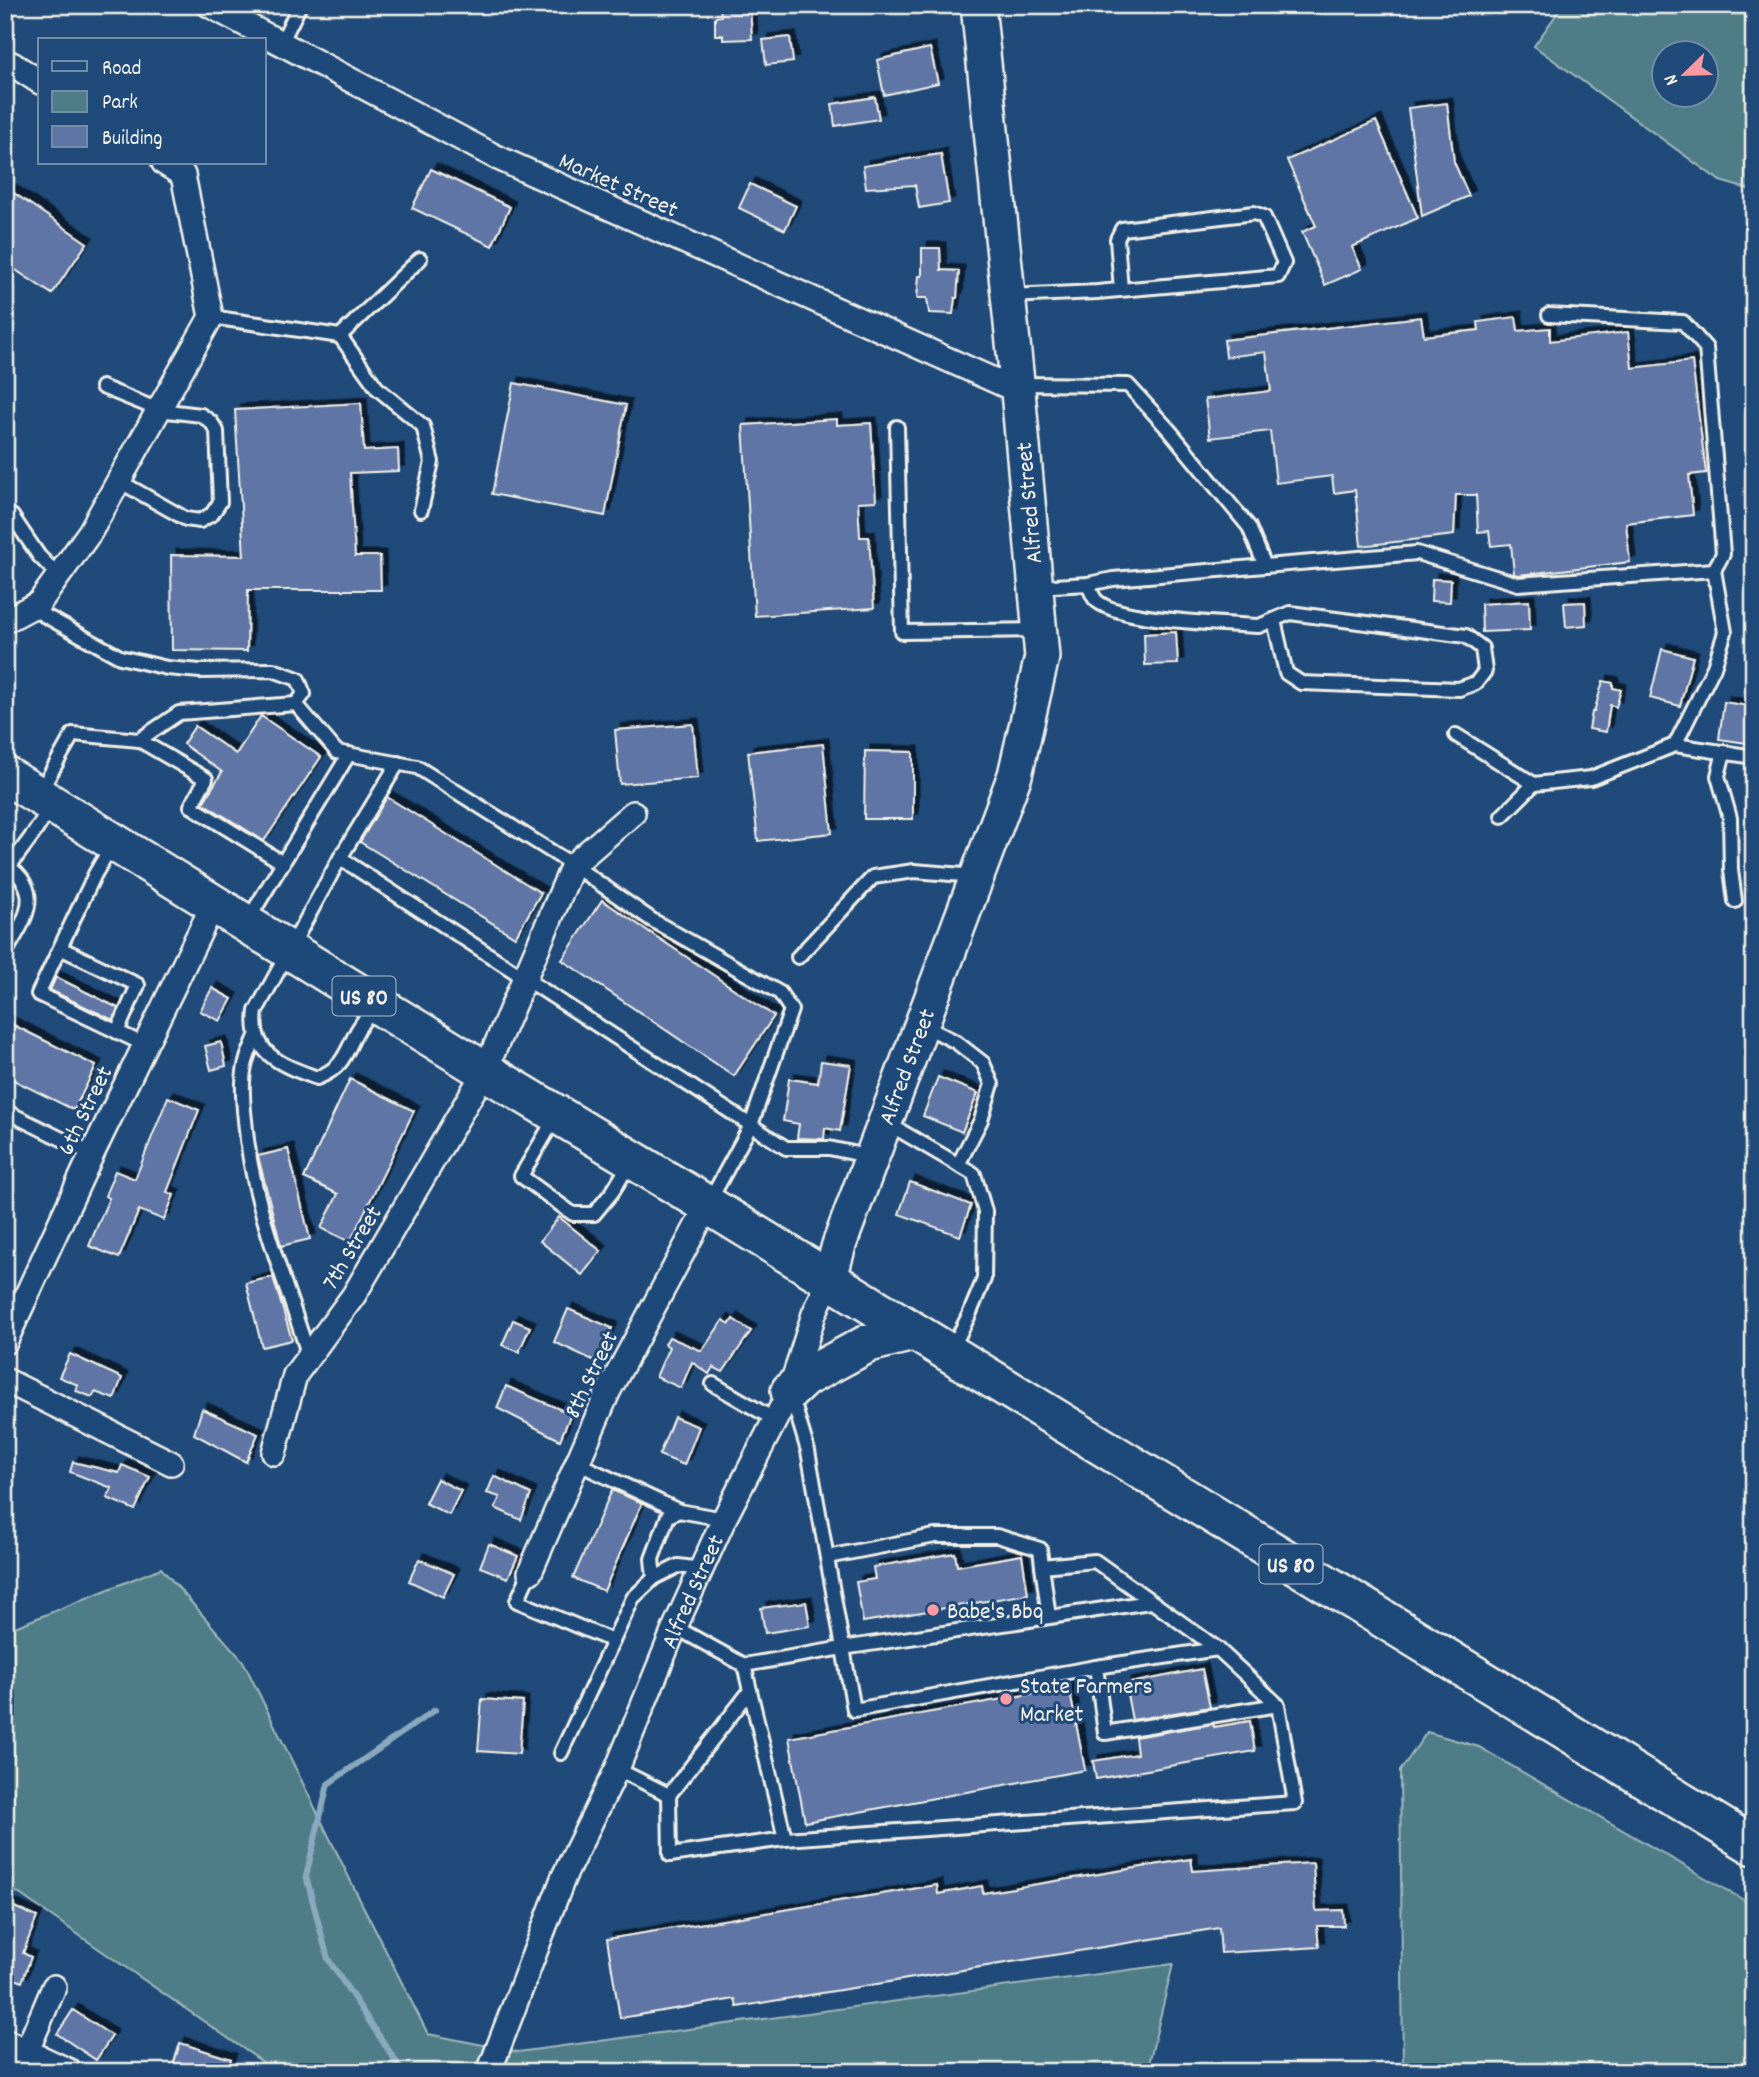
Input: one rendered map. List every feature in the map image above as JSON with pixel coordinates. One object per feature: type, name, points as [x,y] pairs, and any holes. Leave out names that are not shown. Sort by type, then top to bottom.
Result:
[{"type":"main road","name":"Alfred Street","points":[[829,1281],[839,1245],[1015,775],[1042,657],[1018,387],[978,5]]},
{"type":"main road","name":"US 80","points":[[5,775],[1754,1846]]},
{"type":"main road","points":[[782,1406],[804,1378],[869,1343],[913,1332]]},
{"type":"street","name":"Market Street","points":[[209,5],[496,157],[1018,387]]},
{"type":"street","points":[[12,64],[38,81]]},
{"type":"street","points":[[5,621],[39,603],[90,533],[211,317],[183,175],[165,164]]},
{"type":"street","points":[[573,865],[632,813]]},
{"type":"street","name":"7th Street","points":[[274,1453],[295,1375],[354,1295],[485,1071],[573,865]]},
{"type":"street","name":"6th Street","points":[[5,1342],[92,1154],[214,903]]},
{"type":"street","name":"8th Street","points":[[530,1572],[608,1392],[663,1303],[708,1205]]},
{"type":"street","name":"Alfred Street","points":[[489,2072],[564,1876],[617,1769],[675,1627],[724,1519],[782,1406],[814,1314],[829,1281]]},
{"type":"street","points":[[5,1380],[171,1463]]},
{"type":"street","points":[[18,2072],[54,1987]]},
{"type":"street","points":[[5,2041],[71,2072]]},
{"type":"lane","points":[[281,43],[300,5]]},
{"type":"lane","points":[[1009,296],[1121,289],[1278,276],[1284,263],[1264,217],[1254,213],[1122,229],[1117,239],[1121,289]]},
{"type":"lane","points":[[340,337],[420,259]]},
{"type":"lane","points":[[1549,315],[1683,322],[1706,348],[1723,554],[1714,570],[1725,632],[1714,667],[1675,745]]},
{"type":"lane","points":[[211,317],[340,337],[377,388],[423,426],[432,462],[421,510]]},
{"type":"lane","points":[[1018,387],[1128,385],[1170,430],[1249,527],[1265,566]]},
{"type":"lane","points":[[102,387],[159,410],[201,415],[211,422],[217,431],[220,502],[212,514],[200,521],[186,519],[119,481]]},
{"type":"lane","points":[[897,427],[902,632],[1040,630]]},
{"type":"lane","points":[[5,513],[12,516],[39,556],[59,576]]},
{"type":"lane","points":[[1036,587],[1417,554],[1518,584],[1714,570]]},
{"type":"lane","points":[[1088,584],[1096,601],[1115,611],[1155,618],[1259,626],[1290,613],[1466,636],[1482,648],[1485,671],[1476,683],[1458,689],[1301,682],[1286,673],[1274,620]]},
{"type":"lane","points":[[31,608],[120,657],[167,668],[200,671],[273,670],[298,678],[304,694],[296,704],[179,713],[139,740]]},
{"type":"lane","points":[[296,704],[337,752],[417,767],[573,865],[652,919],[780,993],[791,1010],[751,1125],[708,1205]]},
{"type":"lane","points":[[5,953],[26,919],[29,908],[29,894],[23,881],[7,866],[34,833],[45,799],[74,734],[139,740],[205,779],[191,806],[283,863]]},
{"type":"lane","points":[[1456,735],[1534,784],[1591,778],[1675,745],[1754,757]]},
{"type":"lane","points":[[1724,752],[1718,776],[1730,818],[1731,870],[1735,901]]},
{"type":"lane","points":[[246,923],[349,754]]},
{"type":"lane","points":[[309,1357],[271,1248],[246,1144],[243,1097],[245,1067],[256,1036],[257,1011],[340,858],[398,763]]},
{"type":"lane","points":[[1502,816],[1534,784]]},
{"type":"lane","points":[[114,841],[95,874],[38,994],[145,1045]]},
{"type":"lane","points":[[340,858],[786,1148],[829,1148],[872,1157]]},
{"type":"lane","points":[[798,957],[873,877],[914,871],[979,876]]},
{"type":"lane","points":[[60,948],[138,985],[117,1032]]},
{"type":"lane","points":[[256,1036],[267,1053],[286,1067],[317,1078],[330,1073],[343,1061],[375,1003]]},
{"type":"lane","points":[[922,1024],[956,1042],[983,1063],[992,1084],[981,1120],[958,1165]]},
{"type":"lane","points":[[5,1111],[92,1154]]},
{"type":"lane","points":[[557,1114],[521,1176],[573,1214],[594,1214],[613,1191],[632,1159]]},
{"type":"lane","points":[[885,1121],[974,1174],[985,1211],[984,1279],[949,1354]]},
{"type":"lane","points":[[713,1384],[782,1406],[808,1451],[854,1710],[1096,1667],[1218,1649]]},
{"type":"lane","points":[[577,1463],[680,1511],[724,1519]]},
{"type":"lane","points":[[654,1578],[652,1559],[660,1533],[668,1516],[680,1511]]},
{"type":"lane","points":[[827,1557],[935,1536],[997,1536],[1040,1549],[1049,1617]]},
{"type":"lane","points":[[750,1691],[669,1795],[670,1855],[785,1839],[1295,1803],[1278,1705],[1218,1649],[1095,1561],[1042,1566]]},
{"type":"lane","points":[[561,1753],[633,1598],[654,1578],[678,1566],[702,1569]]},
{"type":"lane","points":[[530,1572],[517,1601],[613,1641]]},
{"type":"lane","points":[[675,1627],[744,1665],[1150,1602]]},
{"type":"lane","points":[[744,1665],[785,1839]]},
{"type":"lane","points":[[1096,1667],[1105,1733],[1278,1705]]},
{"type":"lane","points":[[617,1769],[669,1795]]},
{"type":"green space","points":[[1563,5],[1754,5],[1754,191],[1720,181],[1534,46]]},
{"type":"green space","points":[[161,1568],[243,1661],[428,2034],[518,2052],[1173,1964],[1147,2072],[277,2072],[5,1884],[5,1631]]},
{"type":"green space","points":[[1427,1732],[1479,1747],[1754,1906],[1754,2072],[1403,2072],[1400,1771]]},
{"type":"building","points":[[720,5],[750,5],[752,39],[723,40],[723,35],[715,35],[715,17],[721,16]]},
{"type":"building","points":[[790,37],[793,62],[766,65],[763,40]]},
{"type":"building","points":[[930,48],[938,83],[884,95],[877,60]]},
{"type":"building","points":[[875,97],[879,119],[835,126],[832,104]]},
{"type":"building","points":[[1447,103],[1454,162],[1469,196],[1422,216],[1408,108]]},
{"type":"building","points":[[1376,121],[1418,218],[1352,247],[1362,269],[1325,285],[1302,232],[1316,226],[1287,160]]},
{"type":"building","points":[[941,154],[949,203],[919,208],[915,185],[866,188],[863,166]]},
{"type":"building","points":[[431,169],[510,207],[492,246],[412,208]]},
{"type":"building","points":[[750,184],[796,206],[785,230],[739,208]]},
{"type":"building","points":[[5,187],[87,243],[52,294],[5,263]]},
{"type":"building","points":[[922,248],[940,248],[941,270],[959,271],[953,314],[929,313],[927,298],[917,298],[919,276],[922,276]]},
{"type":"building","points":[[1421,317],[1424,336],[1479,330],[1478,322],[1516,317],[1518,331],[1550,328],[1550,341],[1628,332],[1632,368],[1692,361],[1706,473],[1689,475],[1693,515],[1626,523],[1630,562],[1518,575],[1514,574],[1511,544],[1491,546],[1489,531],[1478,532],[1476,495],[1456,495],[1454,535],[1361,546],[1355,490],[1334,493],[1332,476],[1276,483],[1270,431],[1210,438],[1205,399],[1271,391],[1266,352],[1226,357],[1224,340]]},
{"type":"building","points":[[514,383],[626,405],[605,516],[492,494]]},
{"type":"building","points":[[361,403],[364,451],[398,449],[399,471],[350,473],[355,556],[380,556],[381,590],[248,590],[247,651],[172,650],[171,555],[244,556],[235,410]]},
{"type":"building","points":[[837,419],[837,425],[871,423],[876,501],[858,502],[860,537],[869,537],[874,608],[755,616],[743,425]]},
{"type":"building","points":[[1432,579],[1451,580],[1450,602],[1431,601]]},
{"type":"building","points":[[1529,601],[1530,630],[1482,632],[1481,604]]},
{"type":"building","points":[[1585,602],[1586,625],[1566,627],[1564,603]]},
{"type":"building","points":[[1176,632],[1178,664],[1145,665],[1144,634]]},
{"type":"building","points":[[1662,649],[1693,657],[1680,706],[1650,698]]},
{"type":"building","points":[[1603,681],[1613,683],[1613,688],[1621,690],[1616,707],[1610,705],[1606,732],[1589,729]]},
{"type":"building","points":[[1724,702],[1754,707],[1754,744],[1719,739]]},
{"type":"building","points":[[261,716],[321,757],[264,841],[203,803],[222,772],[183,744],[195,726],[236,754]]},
{"type":"building","points":[[693,724],[698,778],[620,784],[615,730]]},
{"type":"building","points":[[823,744],[832,833],[758,841],[748,752]]},
{"type":"building","points":[[865,751],[913,752],[913,819],[864,819]]},
{"type":"building","points":[[387,797],[541,893],[515,937],[360,842]]},
{"type":"building","points":[[602,900],[774,1016],[734,1076],[562,960]]},
{"type":"building","points":[[56,977],[118,1008],[113,1020],[50,990]]},
{"type":"building","points":[[212,988],[232,999],[220,1021],[200,1011]]},
{"type":"building","points":[[5,1021],[96,1066],[74,1110],[5,1076]]},
{"type":"building","points":[[221,1042],[226,1066],[211,1070],[205,1046]]},
{"type":"building","points":[[821,1061],[851,1065],[840,1131],[825,1128],[824,1139],[797,1138],[799,1124],[783,1121],[789,1079],[818,1083]]},
{"type":"building","points":[[938,1077],[978,1093],[962,1132],[923,1116]]},
{"type":"building","points":[[350,1079],[414,1111],[350,1242],[321,1228],[338,1194],[304,1178]]},
{"type":"building","points":[[168,1097],[199,1110],[167,1192],[174,1195],[164,1220],[139,1210],[119,1258],[89,1246],[109,1198],[105,1196],[115,1171],[135,1179]]},
{"type":"building","points":[[288,1149],[310,1239],[281,1246],[258,1156]]},
{"type":"building","points":[[910,1182],[971,1205],[960,1236],[899,1214]]},
{"type":"building","points":[[559,1217],[601,1251],[582,1275],[540,1241]]},
{"type":"building","points":[[273,1277],[292,1340],[262,1347],[246,1283]]},
{"type":"building","points":[[568,1309],[612,1328],[597,1362],[554,1342]]},
{"type":"building","points":[[733,1319],[751,1331],[723,1372],[713,1367],[709,1374],[692,1362],[681,1388],[656,1377],[669,1347],[665,1344],[669,1337],[702,1351],[723,1320],[730,1324]]},
{"type":"building","points":[[513,1320],[530,1327],[519,1352],[502,1345]]},
{"type":"building","points":[[70,1354],[122,1378],[114,1399],[95,1392],[92,1397],[76,1391],[78,1385],[59,1377]]},
{"type":"building","points":[[506,1386],[571,1414],[560,1440],[497,1408]]},
{"type":"building","points":[[202,1409],[258,1434],[246,1462],[194,1434]]},
{"type":"building","points":[[674,1417],[699,1427],[684,1465],[659,1455]]},
{"type":"building","points":[[73,1462],[119,1473],[122,1465],[150,1477],[135,1510],[107,1498],[112,1488],[70,1472]]},
{"type":"building","points":[[494,1476],[531,1494],[521,1520],[495,1508],[500,1497],[487,1493]]},
{"type":"building","points":[[437,1479],[461,1491],[449,1515],[425,1503]]},
{"type":"building","points":[[612,1490],[642,1503],[604,1591],[573,1578]]},
{"type":"building","points":[[489,1544],[518,1556],[508,1578],[480,1567]]},
{"type":"building","points":[[955,1553],[957,1566],[1022,1555],[1028,1594],[863,1622],[856,1582],[875,1579],[873,1567]]},
{"type":"building","points":[[419,1559],[454,1574],[443,1597],[409,1581]]},
{"type":"building","points":[[806,1602],[810,1626],[765,1633],[761,1608]]},
{"type":"building","points":[[1202,1669],[1210,1707],[1132,1720],[1125,1684]]},
{"type":"building","points":[[1069,1687],[1085,1770],[805,1822],[789,1738]]},
{"type":"building","points":[[482,1699],[523,1702],[519,1754],[478,1751]]},
{"type":"building","points":[[1250,1721],[1255,1751],[1096,1779],[1093,1761],[1137,1754],[1135,1737],[1213,1724],[1214,1727]]},
{"type":"building","points":[[1191,1859],[1193,1871],[1313,1863],[1316,1911],[1343,1910],[1344,1926],[1317,1926],[1319,1947],[1221,1953],[1219,1928],[737,2007],[735,1999],[620,2018],[607,1939],[937,1885],[938,1894],[982,1886],[983,1893]]},
{"type":"building","points":[[5,1903],[37,1917],[23,1953],[31,1957],[22,1982],[13,1978],[6,1995]]},
{"type":"building","points":[[73,2010],[112,2036],[96,2060],[57,2034]]},
{"type":"building","points":[[180,2043],[231,2059],[227,2072],[171,2072]]},
{"type":"waterway","points":[[403,2072],[328,1959],[306,1876],[328,1784],[435,1710]]},
{"type":"place","name":"Babe's Bbq","points":[[933,1610]]},
{"type":"place","name":"State Farmers Market","points":[[1006,1699]]}]
